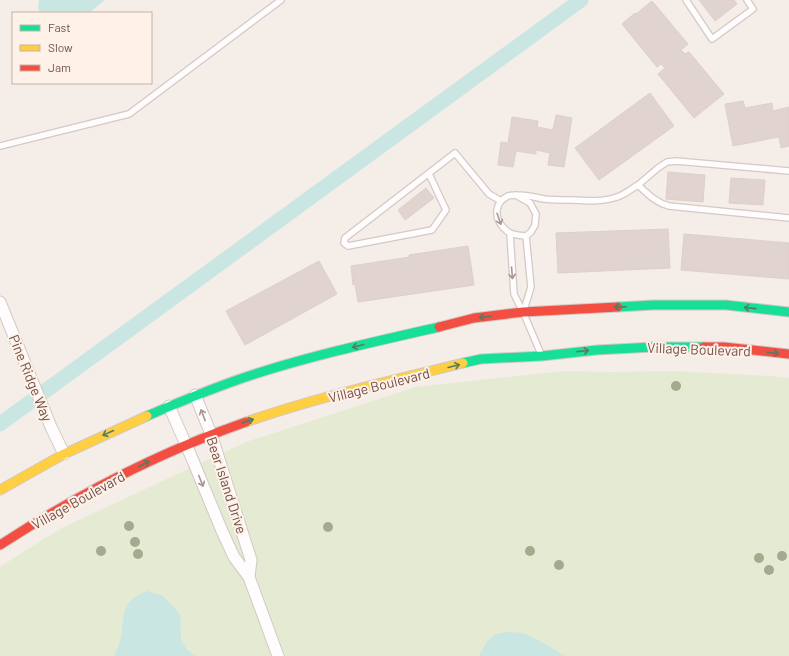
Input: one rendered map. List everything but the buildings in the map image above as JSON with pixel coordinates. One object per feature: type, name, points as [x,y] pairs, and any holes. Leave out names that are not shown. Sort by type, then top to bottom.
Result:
[{"type":"street","name":"Pine Ridge Way","points":[[0,302],[64,454]]},
{"type":"street","points":[[0,490],[64,454],[140,418],[195,395],[258,373],[474,318],[523,312],[653,305],[726,305],[789,312]]},
{"type":"street","name":"Village Boulevard","points":[[0,545],[84,495],[157,457],[211,434],[271,413],[332,396],[481,359],[542,356],[597,350],[654,347],[724,347],[789,354]]},
{"type":"street","name":"Bear Island Drive","points":[[195,395],[211,434],[251,560],[249,577]]},
{"type":"street","name":"Bear Island Drive","points":[[169,406],[234,557],[249,577],[278,656]]},
{"type":"lane","points":[[0,146],[129,114],[281,0]]},
{"type":"lane","points":[[686,0],[712,40],[753,9],[746,0]]},
{"type":"lane","points":[[429,174],[446,210],[432,230],[348,246],[344,243],[345,238],[455,154],[489,194],[501,201]]},
{"type":"lane","points":[[516,195],[530,203],[536,214],[535,225],[531,232],[526,236],[510,234],[502,227],[497,218],[496,209],[501,201],[508,196],[516,195],[549,199],[605,200],[618,197],[638,185],[667,162],[676,161],[789,171]]},
{"type":"lane","points":[[638,185],[655,200],[669,206],[789,218]]},
{"type":"lane","points":[[510,234],[514,294],[542,356]]},
{"type":"lane","points":[[523,312],[531,287],[526,236]]},
{"type":"green space","points":[[563,371],[674,371],[789,378],[789,656],[0,656],[0,567],[66,526],[246,442],[416,387]]},
{"type":"water","points":[[39,0],[105,0],[90,12],[40,12],[38,8]]},
{"type":"water","points":[[148,591],[163,596],[180,614],[181,640],[187,650],[197,656],[114,656],[120,643],[125,611],[128,605],[138,595]]},
{"type":"water","points":[[507,632],[523,633],[542,642],[565,656],[479,656],[488,640],[496,634]]},
{"type":"waterway","points":[[0,424],[581,0]]},
{"type":"traffic: fast","points":[[618,307],[653,305],[726,305],[789,312]]},
{"type":"traffic: fast","points":[[147,416],[202,393],[258,373],[326,354],[439,327]]},
{"type":"traffic: fast","points":[[463,363],[481,359],[542,356],[597,350],[654,347],[704,347]]},
{"type":"traffic: slow","points":[[246,422],[327,397],[463,363]]},
{"type":"traffic: slow","points":[[0,490],[64,454],[147,416]]},
{"type":"traffic: jam","points":[[439,327],[474,318],[523,312],[618,307]]},
{"type":"traffic: jam","points":[[704,347],[724,347],[789,354]]},
{"type":"traffic: jam","points":[[0,545],[59,509],[120,476],[182,447],[246,422]]}]
